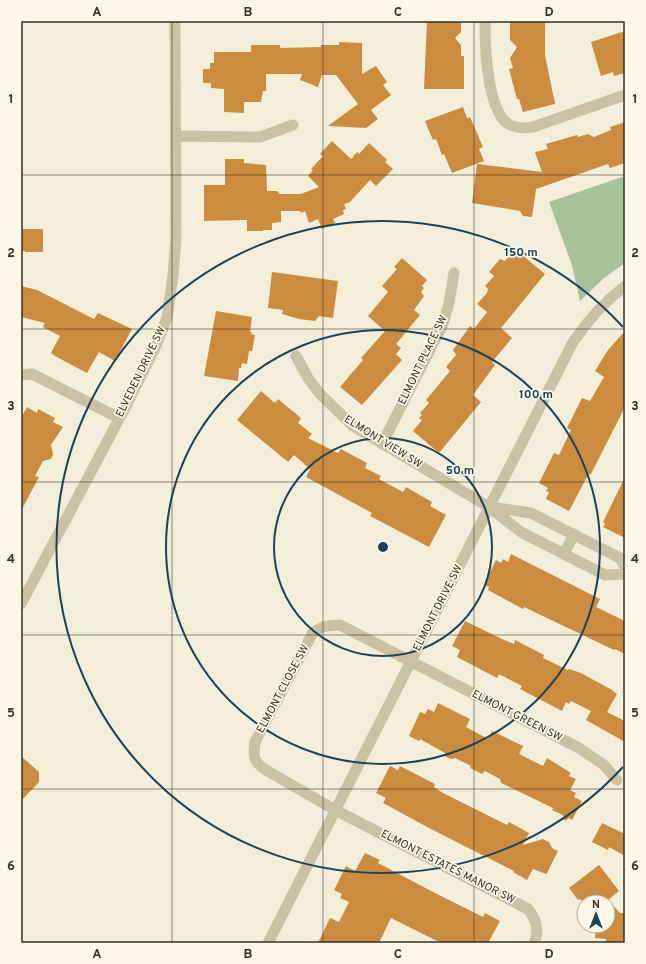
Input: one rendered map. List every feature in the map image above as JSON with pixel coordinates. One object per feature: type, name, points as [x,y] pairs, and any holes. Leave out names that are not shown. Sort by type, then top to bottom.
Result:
[{"type":"street","name":"ELVEDEN DRIVE SW","points":[[21,604],[155,348],[167,318],[173,276],[176,238],[176,21]]},
{"type":"street","points":[[485,21],[488,76],[502,118],[511,125],[518,128],[533,127],[625,95]]},
{"type":"street","points":[[176,136],[260,137],[293,125]]},
{"type":"street","name":"ELMONT PLACE SW","points":[[382,444],[443,324],[449,303],[454,273]]},
{"type":"street","name":"ELMONT DRIVE SW","points":[[268,943],[573,342],[590,319],[608,299],[625,286]]},
{"type":"street","name":"ELMONT VIEW SW","points":[[296,356],[308,378],[328,404],[353,426],[489,507]]},
{"type":"street","points":[[21,375],[32,374],[119,418]]},
{"type":"street","points":[[489,507],[531,513],[620,558],[625,567]]},
{"type":"street","points":[[489,507],[521,532],[605,575],[625,574]]},
{"type":"street","points":[[564,554],[574,534]]},
{"type":"street","name":"ELMONT CLOSE SW","points":[[335,810],[257,764],[254,756],[255,742],[312,634],[318,628],[326,625],[340,625],[411,662]]},
{"type":"street","name":"ELMONT GREEN SW","points":[[411,662],[579,748],[604,765],[617,780]]},
{"type":"street","name":"ELMONT ESTATES MANOR SW","points":[[335,810],[528,909],[536,924],[537,934],[534,943]]},
{"type":"green space","points":[[625,176],[625,263],[604,278],[580,301],[572,265],[549,202]]},
{"type":"building","points":[[427,21],[461,21],[461,32],[455,38],[461,45],[461,56],[464,56],[464,89],[424,89]]},
{"type":"building","points":[[510,21],[545,21],[545,55],[555,104],[523,112],[519,99],[517,99],[509,69],[513,68],[510,58],[517,47],[510,40]]},
{"type":"building","points":[[625,31],[625,73],[614,76],[613,72],[601,76],[591,42]]},
{"type":"building","points":[[339,42],[362,43],[362,74],[376,66],[387,82],[383,85],[391,95],[371,110],[378,119],[366,128],[328,126],[358,104],[336,75],[322,75],[318,87],[300,80],[302,74],[266,74],[266,91],[263,91],[261,102],[244,102],[244,113],[224,112],[224,89],[211,88],[211,83],[203,83],[203,69],[210,69],[210,63],[214,63],[214,52],[251,52],[251,45],[280,45],[280,48],[321,47],[321,45],[339,45]]},
{"type":"building","points":[[463,107],[467,118],[470,117],[483,147],[479,149],[484,161],[452,173],[444,154],[442,155],[436,139],[433,140],[425,121]]},
{"type":"building","points":[[625,122],[625,163],[610,168],[608,164],[536,189],[532,217],[523,216],[520,211],[472,203],[477,164],[542,172],[535,152],[548,149],[546,144],[577,135],[578,137],[588,134],[594,137],[611,130],[610,127]]},
{"type":"building","points":[[332,141],[351,159],[357,152],[359,154],[369,143],[387,160],[385,162],[393,169],[376,186],[370,180],[350,202],[344,204],[346,209],[343,210],[344,214],[333,219],[335,223],[322,229],[318,219],[309,223],[305,211],[301,213],[300,211],[281,211],[281,222],[272,223],[272,230],[263,231],[247,231],[247,220],[204,221],[204,185],[225,185],[225,159],[244,159],[244,163],[266,165],[267,191],[277,191],[280,194],[301,194],[319,187],[308,176],[313,170],[311,169],[323,156],[320,154]]},
{"type":"building","points":[[21,229],[43,229],[43,252],[21,251]]},
{"type":"building","points":[[515,249],[545,274],[501,328],[512,338],[492,362],[495,365],[473,395],[481,402],[439,453],[413,431],[422,420],[419,418],[422,415],[420,413],[429,403],[426,400],[450,371],[446,367],[456,355],[453,350],[470,326],[474,329],[487,312],[477,304],[487,293],[488,289],[485,286],[494,276],[489,272],[500,259],[505,261]]},
{"type":"building","points":[[402,258],[427,280],[422,286],[424,288],[421,292],[424,296],[414,310],[420,315],[396,344],[401,348],[396,354],[402,360],[362,405],[340,387],[363,360],[361,358],[385,331],[368,316],[388,292],[382,286],[397,269],[394,267]]},
{"type":"building","points":[[272,272],[338,281],[333,318],[319,316],[315,321],[299,319],[282,314],[283,310],[268,308]]},
{"type":"building","points":[[21,286],[37,290],[94,319],[98,313],[132,329],[115,361],[99,352],[87,373],[51,353],[60,336],[43,327],[45,323],[21,317]]},
{"type":"building","points":[[216,311],[252,317],[250,332],[252,332],[251,334],[255,335],[252,351],[249,351],[247,364],[242,363],[241,368],[239,368],[238,381],[204,376]]},
{"type":"building","points":[[625,331],[625,407],[591,474],[588,475],[569,511],[546,499],[549,492],[546,491],[548,488],[539,483],[554,453],[559,455],[571,430],[567,428],[582,398],[590,401],[604,377],[595,371],[608,350]]},
{"type":"building","points":[[261,391],[275,403],[278,399],[301,418],[298,423],[312,434],[308,438],[338,453],[341,449],[367,463],[365,468],[381,476],[379,479],[403,492],[406,487],[432,502],[430,506],[446,515],[429,547],[370,516],[372,513],[306,477],[310,469],[294,455],[288,462],[237,420]]},
{"type":"building","points":[[27,407],[37,413],[38,409],[55,418],[53,422],[63,427],[51,445],[53,454],[51,459],[43,461],[35,476],[39,477],[21,511],[21,418]]},
{"type":"building","points":[[625,477],[625,538],[603,527],[605,524],[603,522]]},
{"type":"building","points":[[511,554],[600,599],[596,607],[625,621],[625,654],[524,607],[523,609],[488,590],[489,587],[484,585],[496,560],[501,563],[503,559],[508,562]]},
{"type":"building","points":[[465,621],[514,644],[515,640],[544,655],[543,658],[568,670],[581,673],[612,690],[617,694],[607,712],[625,721],[625,742],[586,720],[591,711],[571,701],[569,704],[566,702],[562,711],[520,689],[522,686],[499,674],[497,678],[457,657],[460,650],[452,646]]},
{"type":"building","points":[[438,703],[470,719],[466,727],[488,739],[492,731],[523,746],[519,754],[543,766],[547,758],[571,773],[569,776],[576,779],[570,790],[576,793],[574,797],[582,801],[572,820],[569,818],[565,821],[563,815],[552,810],[553,808],[501,783],[500,779],[485,771],[482,774],[470,768],[471,766],[455,758],[452,759],[446,757],[445,753],[420,739],[419,741],[409,736],[420,712],[425,714],[428,709],[434,712]]},
{"type":"building","points":[[21,756],[39,772],[39,782],[21,801]]},
{"type":"building","points":[[390,766],[398,770],[400,766],[435,784],[434,787],[443,793],[507,825],[509,822],[529,833],[523,845],[543,839],[549,842],[552,848],[558,851],[547,873],[546,874],[533,869],[527,880],[513,872],[514,871],[383,803],[386,798],[376,793]]},
{"type":"building","points":[[602,823],[625,834],[625,856],[609,847],[608,850],[592,842]]},
{"type":"building","points":[[365,853],[380,860],[378,863],[435,893],[483,917],[485,913],[500,921],[488,943],[441,943],[391,918],[379,943],[318,943],[330,918],[339,922],[349,902],[340,898],[342,894],[334,890],[346,866],[355,871]]},
{"type":"building","points":[[599,865],[619,891],[615,894],[576,894],[576,897],[569,888]]},
{"type":"building","points":[[616,909],[620,913],[625,913],[624,943],[606,943],[606,939],[595,938],[595,934],[616,934]]}]
